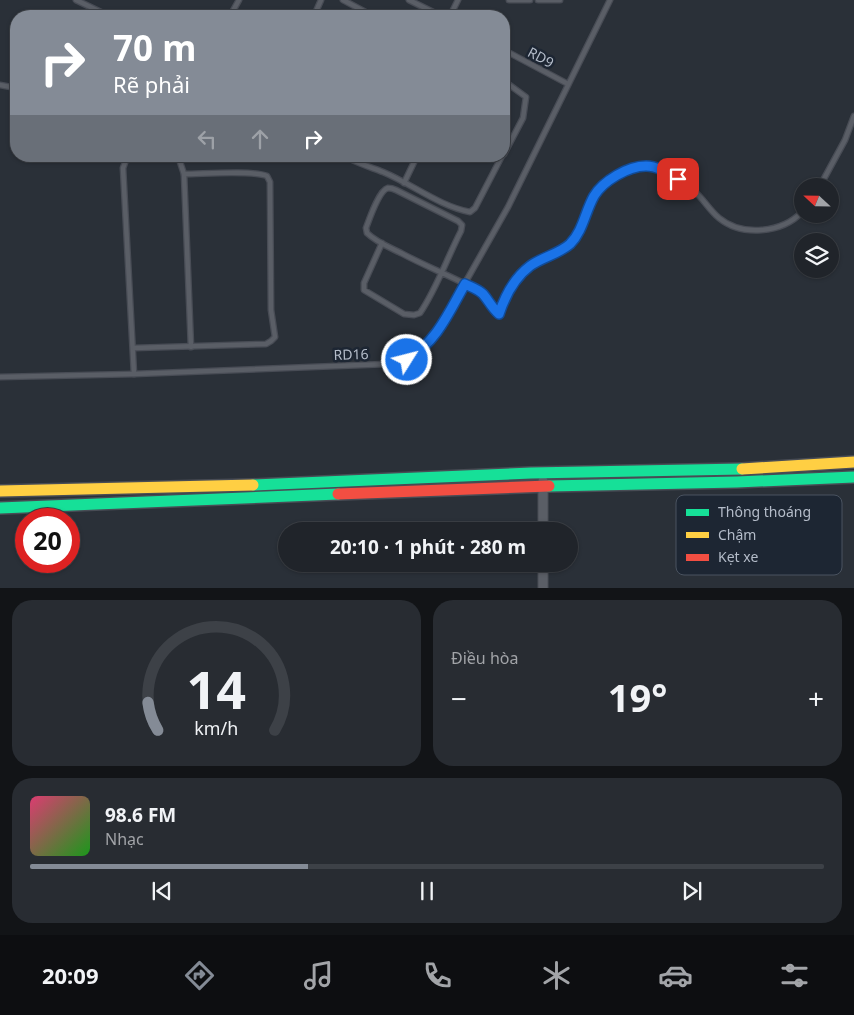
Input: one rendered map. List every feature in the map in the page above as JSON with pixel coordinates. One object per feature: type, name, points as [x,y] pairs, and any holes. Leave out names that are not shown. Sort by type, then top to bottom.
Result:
[{"type":"main road","points":[[0,491],[245,485],[544,473],[766,468],[854,462]]},
{"type":"main road","points":[[0,508],[543,486],[737,482],[854,477]]},
{"type":"street","points":[[543,522],[544,473]]},
{"type":"street","points":[[543,572],[543,588]]},
{"type":"lane","points":[[76,0],[97,10]]},
{"type":"lane","points":[[343,0],[362,10]]},
{"type":"lane","points":[[409,0],[429,10]]},
{"type":"lane","points":[[509,0],[530,0]]},
{"type":"lane","points":[[538,0],[560,0]]},
{"type":"lane","name":"RD16","points":[[0,377],[134,374],[387,364],[407,360],[421,350],[435,336],[465,284],[508,207],[610,0]]},
{"type":"lane","name":"RD9","points":[[510,53],[568,84]]},
{"type":"lane","points":[[510,85],[526,96],[523,118],[510,142]]},
{"type":"lane","points":[[824,178],[845,140],[854,116]]},
{"type":"lane","points":[[125,162],[123,168],[134,374]]},
{"type":"lane","points":[[180,162],[184,174],[191,348]]},
{"type":"lane","points":[[357,162],[444,203],[470,212],[475,208],[499,162]]},
{"type":"lane","points":[[404,183],[414,162]]},
{"type":"lane","points":[[382,243],[364,283],[364,290],[404,314],[414,315],[420,313],[426,305],[440,273],[461,231],[462,225],[452,217],[388,188],[383,191],[366,228],[367,233],[382,243],[440,273],[476,289],[499,314],[504,298],[513,283],[530,266],[568,245],[578,235],[600,188],[617,176],[634,168],[647,166],[663,170],[693,190],[718,218],[737,228],[770,230],[794,216]]},
{"type":"lane","points":[[134,348],[191,348],[266,344],[274,337],[271,310],[270,182],[268,176],[263,174],[184,174]]},
{"type":"traffic: fast","points":[[253,485],[531,473],[742,469]]},
{"type":"traffic: fast","points":[[549,486],[737,482],[854,477]]},
{"type":"traffic: fast","points":[[0,508],[338,494]]},
{"type":"traffic: slow","points":[[742,469],[854,462]]},
{"type":"traffic: slow","points":[[0,491],[253,485]]},
{"type":"traffic: jam","points":[[338,494],[549,486]]},
{"type":"route","points":[[407,360],[421,350],[435,336],[465,284],[483,295],[499,314],[504,298],[513,283],[530,266],[568,245],[578,235],[600,188],[617,176],[634,168],[647,166],[663,170],[678,179]]}]
